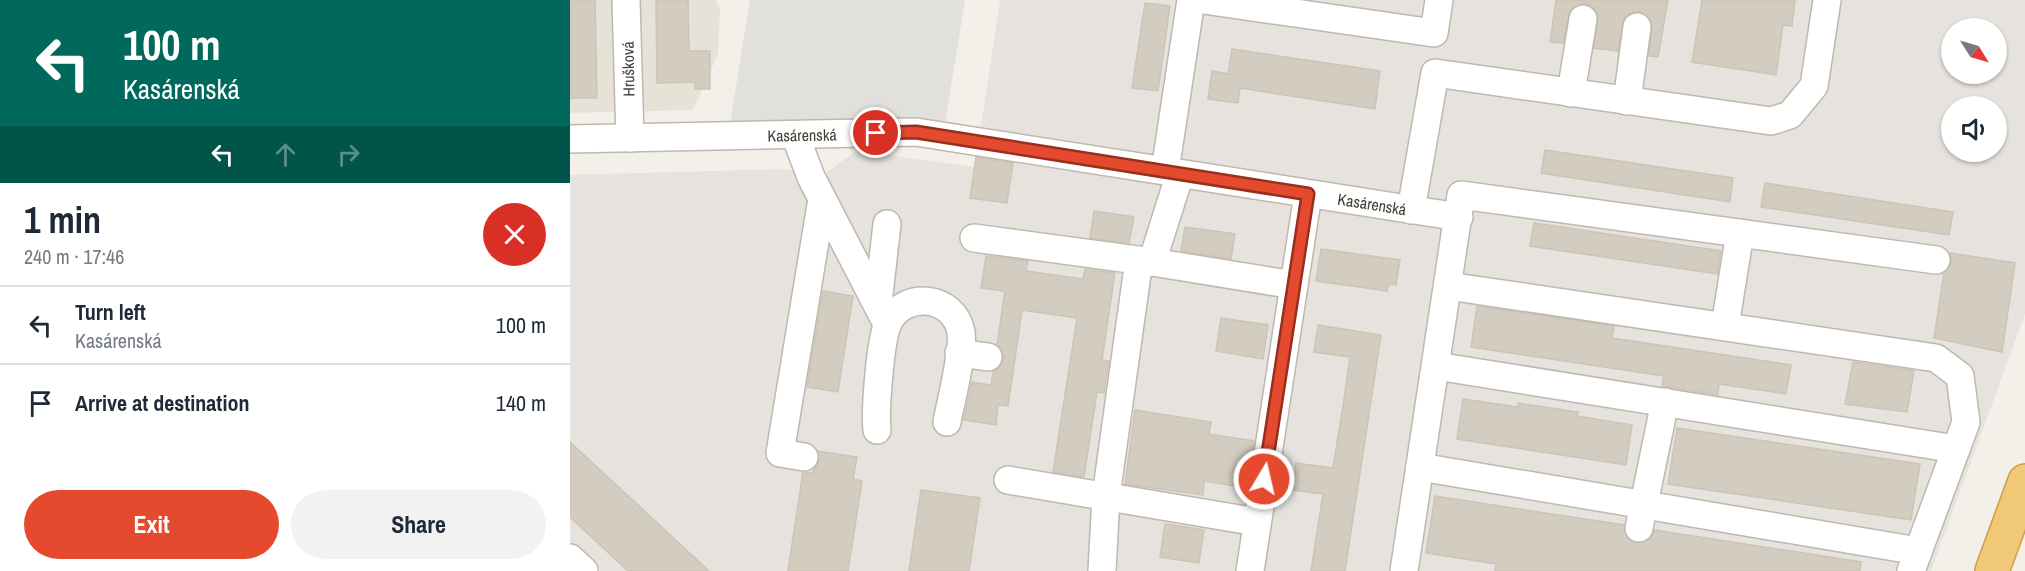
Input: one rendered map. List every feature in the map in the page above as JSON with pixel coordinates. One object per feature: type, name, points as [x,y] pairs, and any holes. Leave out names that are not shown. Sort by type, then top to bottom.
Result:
[{"type":"highway","points":[[1992,571],[2025,481]]},
{"type":"street","name":"Hrušková","points":[[626,0],[630,138]]},
{"type":"street","points":[[1102,571],[1106,496],[1145,261],[1173,172],[1191,0]]},
{"type":"street","points":[[1204,0],[1434,33],[1439,0]]},
{"type":"street","points":[[1411,210],[1435,73],[1771,122],[1790,115],[1814,86],[1827,0]]},
{"type":"street","points":[[1571,93],[1583,20]]},
{"type":"street","points":[[1627,100],[1637,27]]},
{"type":"street","name":"Kasárenská","points":[[570,139],[916,132],[1459,218]]},
{"type":"street","points":[[795,135],[811,177],[883,313]]},
{"type":"street","points":[[1250,571],[1308,194]]},
{"type":"street","points":[[1404,571],[1461,195],[1936,260]]},
{"type":"street","points":[[804,457],[780,453],[822,199]]},
{"type":"street","points":[[877,430],[875,411],[887,224]]},
{"type":"street","points":[[1725,326],[1740,233]]},
{"type":"street","points":[[974,238],[1145,261],[1294,285]]},
{"type":"street","points":[[1420,467],[1642,516],[1915,561],[1966,422],[1960,376],[1936,358],[1448,286]]},
{"type":"street","points":[[883,313],[921,299],[941,304],[953,315],[961,332],[947,422]]},
{"type":"street","points":[[959,353],[988,357]]},
{"type":"street","points":[[1436,366],[1956,449]]},
{"type":"street","points":[[1642,516],[1665,402]]},
{"type":"street","points":[[1008,480],[1257,522]]},
{"type":"street","points":[[570,558],[584,571]]},
{"type":"shaded area","points":[[570,0],[716,0],[720,9],[718,54],[693,110],[570,113]]},
{"type":"shaded area","points":[[750,0],[965,0],[943,136],[728,136]]},
{"type":"shaded area","points":[[1000,0],[2025,0],[2025,314],[1931,571],[601,571],[570,542],[570,175],[777,169],[792,170],[805,178],[820,177],[856,151],[975,167]]},
{"type":"building","points":[[570,0],[595,0],[597,98],[570,98]]},
{"type":"building","points":[[656,0],[688,0],[689,51],[710,51],[710,89],[695,89],[695,82],[657,83]]},
{"type":"building","points":[[1556,0],[1668,0],[1658,57],[1649,56],[1652,22],[1640,12],[1631,13],[1624,18],[1618,51],[1594,48],[1598,14],[1592,6],[1585,3],[1570,10],[1563,43],[1550,42]]},
{"type":"building","points":[[1702,0],[1795,0],[1792,26],[1783,25],[1776,75],[1692,62]]},
{"type":"building","points":[[1145,3],[1170,6],[1158,91],[1132,88]]},
{"type":"building","points":[[1232,49],[1380,71],[1375,109],[1240,88],[1238,103],[1208,99],[1212,71],[1228,74]]},
{"type":"building","points":[[1545,150],[1733,178],[1730,202],[1541,173]]},
{"type":"building","points":[[976,157],[1013,163],[1007,203],[970,198]]},
{"type":"building","points":[[1765,183],[1953,212],[1949,235],[1761,207]]},
{"type":"building","points":[[1094,211],[1134,217],[1129,243],[1090,238]]},
{"type":"building","points":[[1534,223],[1721,251],[1717,274],[1530,246]]},
{"type":"building","points":[[1185,227],[1235,234],[1231,259],[1181,251]]},
{"type":"building","points":[[1321,249],[1400,260],[1396,285],[1389,284],[1387,291],[1316,281]]},
{"type":"building","points":[[1950,253],[2015,263],[2002,352],[1934,338],[1944,273],[1951,263]]},
{"type":"building","points":[[986,256],[1028,261],[1026,271],[1083,279],[1085,269],[1115,273],[1102,360],[1109,361],[1104,393],[1097,392],[1084,477],[1053,472],[1077,318],[1022,310],[1008,406],[998,405],[996,425],[964,420],[972,382],[991,385],[993,372],[1000,367],[1004,359],[997,344],[1005,291],[981,288]]},
{"type":"building","points":[[823,291],[853,296],[838,392],[807,387]]},
{"type":"building","points":[[1477,306],[1614,326],[1612,338],[1791,365],[1786,394],[1719,384],[1718,395],[1662,386],[1664,376],[1471,347]]},
{"type":"building","points":[[1221,318],[1268,325],[1263,359],[1216,351]]},
{"type":"building","points":[[1318,325],[1381,335],[1345,571],[1311,571],[1323,494],[1293,490],[1296,463],[1333,468],[1343,406],[1350,357],[1314,352]]},
{"type":"building","points":[[1853,362],[1914,371],[1907,412],[1845,404]]},
{"type":"building","points":[[1463,399],[1518,407],[1518,403],[1578,412],[1577,416],[1632,425],[1626,465],[1457,439]]},
{"type":"building","points":[[1135,410],[1211,422],[1209,434],[1254,441],[1247,488],[1204,481],[1203,495],[1125,484]]},
{"type":"building","points":[[1677,428],[1920,464],[1911,520],[1668,484]]},
{"type":"building","points":[[570,442],[709,571],[628,571],[570,517]]},
{"type":"building","points":[[818,451],[857,457],[853,479],[862,481],[848,571],[788,571],[803,472],[812,473],[819,460]]},
{"type":"building","points":[[921,490],[980,498],[969,571],[909,571]]},
{"type":"building","points":[[1435,496],[1624,525],[1628,539],[1636,543],[1650,539],[1655,530],[1861,562],[1860,571],[1495,571],[1496,564],[1426,553]]},
{"type":"building","points":[[1165,524],[1204,530],[1199,563],[1160,557]]},
{"type":"route","points":[[876,133],[916,132],[1308,194],[1264,479]]}]
